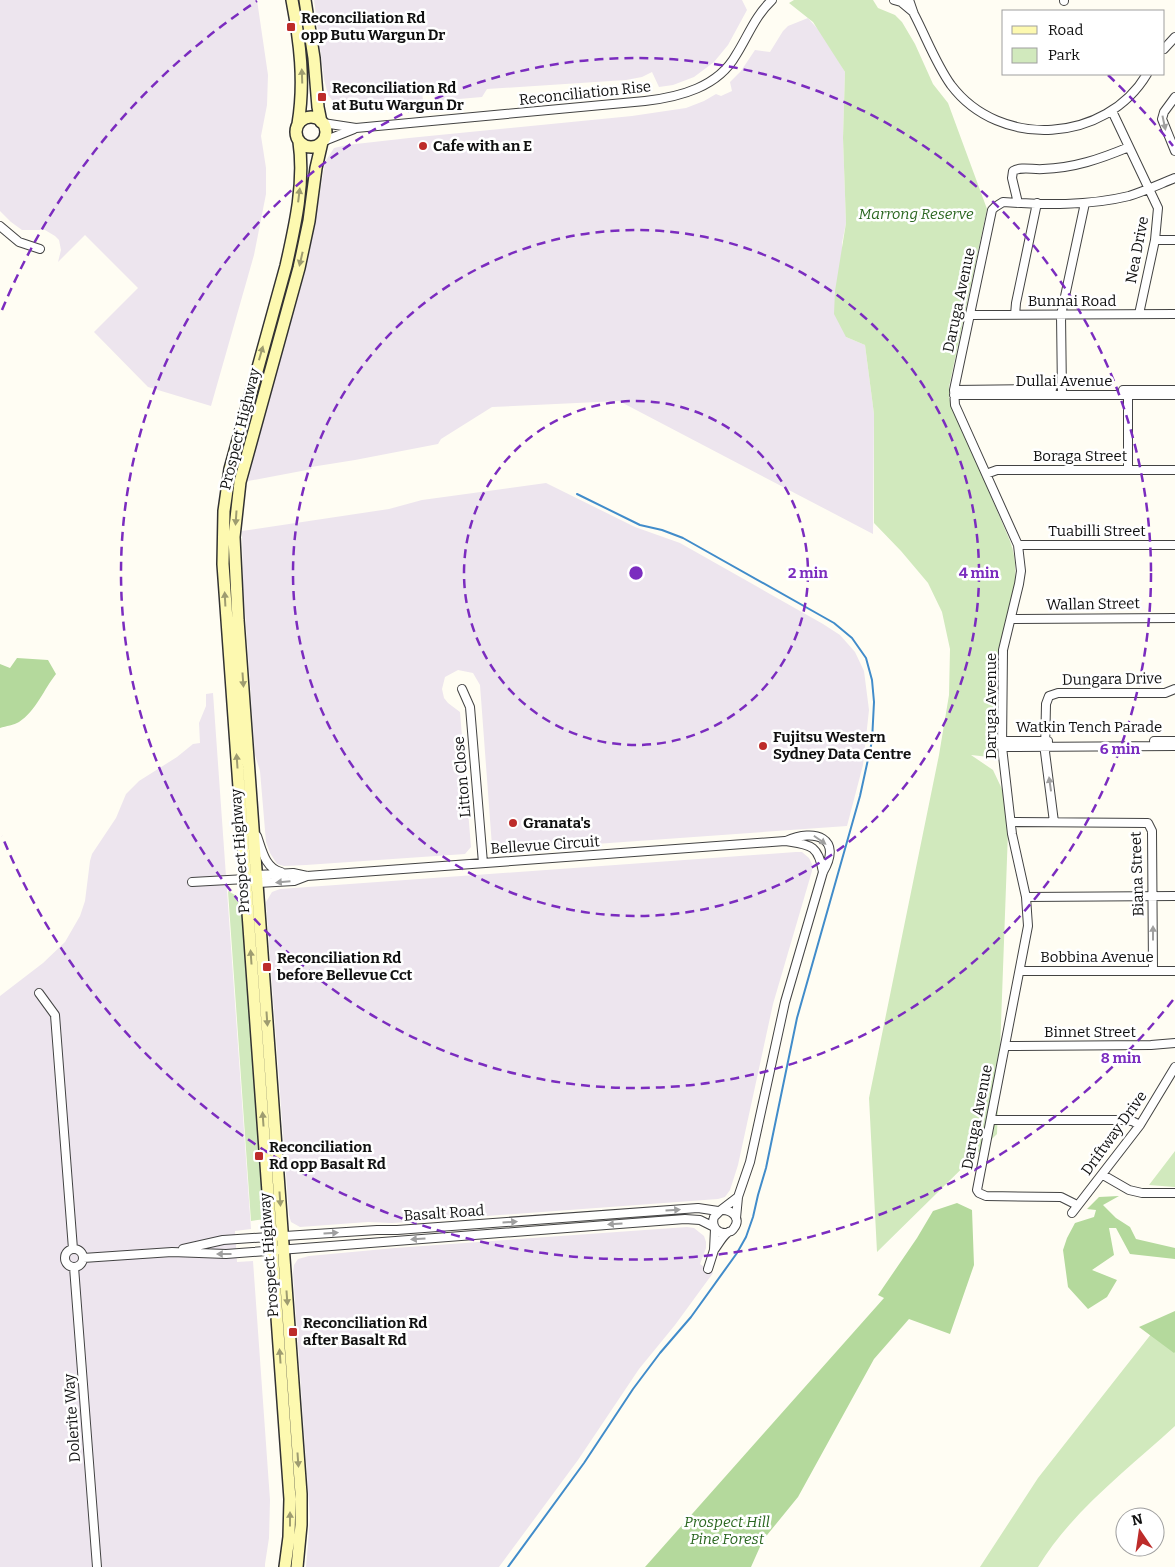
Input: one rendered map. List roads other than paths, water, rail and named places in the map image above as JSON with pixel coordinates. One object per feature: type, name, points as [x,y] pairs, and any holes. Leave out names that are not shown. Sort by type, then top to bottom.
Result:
[{"type":"main road","points":[[292,0],[302,64],[302,94],[295,134],[299,142],[311,148],[323,142],[326,132],[318,107],[314,58],[305,0]]},
{"type":"main road","points":[[298,124],[303,119],[311,117],[322,122]]},
{"type":"main road","name":"Prospect Highway","points":[[297,1567],[301,1532],[301,1494],[246,879],[223,564],[224,512],[230,469],[293,235],[301,173],[299,142]]},
{"type":"main road","name":"Prospect Highway","points":[[277,1237],[257,879],[234,550],[237,496],[256,420],[299,268],[316,168],[323,142]]},
{"type":"main road","name":"Prospect Highway","points":[[278,1250],[290,1500],[289,1537],[285,1567]]},
{"type":"street","name":"Reconciliation Rise","points":[[322,122],[356,128],[638,102],[684,94],[702,87],[726,69],[735,57],[755,20],[772,0]]},
{"type":"street","points":[[893,0],[901,2],[913,12]]},
{"type":"street","points":[[909,0],[913,12],[951,85],[974,107],[1009,126],[1040,131],[1063,130],[1081,125],[1112,111],[1129,97],[1146,75]]},
{"type":"street","points":[[1165,47],[1175,37]]},
{"type":"street","points":[[1175,97],[1164,112],[1162,120],[1175,151]]},
{"type":"street","name":"Nea Drive","points":[[1112,111],[1155,202],[1158,213],[1139,314]]},
{"type":"street","name":"Reconciliation Rise","points":[[323,142],[356,128]]},
{"type":"street","points":[[1018,203],[1012,178],[1013,171],[1016,169],[1072,167],[1103,158],[1129,147]]},
{"type":"street","name":"Daruga Avenue","points":[[1078,1205],[1061,1197],[986,1196],[979,1193],[977,1184],[1028,926],[1026,897],[1011,822],[1002,744],[1003,650],[1020,577],[1018,545],[955,405],[954,392],[994,207],[1003,202],[1085,203],[1119,198],[1148,190],[1175,178]]},
{"type":"street","points":[[1015,315],[1037,203]]},
{"type":"street","points":[[1062,392],[1061,315],[1085,203]]},
{"type":"street","points":[[0,226],[19,242],[40,249]]},
{"type":"street","points":[[1154,240],[1175,240]]},
{"type":"street","name":"Bunnai Road","points":[[970,315],[1175,314]]},
{"type":"street","name":"Dullai Avenue","points":[[954,392],[1128,392],[1175,390]]},
{"type":"street","points":[[1128,392],[1128,469]]},
{"type":"street","name":"Dullai Avenue","points":[[1128,392],[1175,395]]},
{"type":"street","name":"Boraga Street","points":[[986,474],[997,470],[1175,470]]},
{"type":"street","name":"Tuabilli Street","points":[[1018,545],[1175,545]]},
{"type":"street","name":"Wallan Street","points":[[1011,619],[1175,618]]},
{"type":"street","name":"Litton Close","points":[[462,689],[470,707],[483,863]]},
{"type":"street","name":"Dungara Drive","points":[[1045,744],[1046,704],[1049,696],[1058,693],[1165,693],[1175,689]]},
{"type":"street","name":"Watkin Tench Parade","points":[[1045,744],[1175,741]]},
{"type":"street","name":"Watkin Tench Parade","points":[[1002,744],[1175,746]]},
{"type":"street","points":[[1045,744],[1054,822]]},
{"type":"street","name":"Biana Street","points":[[1011,822],[1148,823],[1152,831],[1153,971]]},
{"type":"street","points":[[253,827],[268,864],[275,871],[285,873]]},
{"type":"street","name":"Bellevue Circuit","points":[[736,1218],[738,1196],[750,1162],[785,1002],[823,872],[830,857],[830,851],[822,838],[807,834],[785,841]]},
{"type":"street","name":"Bellevue Circuit","points":[[257,879],[285,873],[307,876],[785,841],[813,847],[819,855],[823,872]]},
{"type":"street","name":"Bellevue Circuit","points":[[192,882],[246,879],[294,881],[307,876]]},
{"type":"street","points":[[1026,897],[1175,896]]},
{"type":"street","name":"Bobbina Avenue","points":[[1020,971],[1175,971]]},
{"type":"street","points":[[39,993],[55,1015],[73,1249]]},
{"type":"street","name":"Binnet Street","points":[[1005,1046],[1151,1045],[1175,1043]]},
{"type":"street","name":"Driftway Drive","points":[[1072,1212],[1140,1125],[1175,1067]]},
{"type":"street","points":[[991,1120],[1122,1120],[1132,1121],[1140,1125]]},
{"type":"street","points":[[1102,1174],[1129,1190],[1142,1193],[1175,1193]]},
{"type":"street","points":[[708,1269],[714,1250],[714,1216],[738,1196]]},
{"type":"street","name":"Basalt Road","points":[[172,1252],[223,1240],[439,1227],[698,1208],[719,1211]]},
{"type":"street","points":[[714,1250],[727,1233],[734,1229],[736,1222],[732,1212],[719,1211]]},
{"type":"street","name":"Basalt Road","points":[[83,1258],[172,1252],[226,1254],[685,1219],[700,1220],[715,1228]]},
{"type":"street","points":[[439,1227],[439,1237]]},
{"type":"street","points":[[715,1228],[720,1232],[727,1233]]},
{"type":"street","points":[[73,1249],[79,1251],[83,1258],[81,1263],[74,1267],[69,1265],[65,1257],[73,1249]]},
{"type":"street","name":"Dolerite Way","points":[[74,1267],[98,1567]]},
{"type":"waterway","points":[[508,1567],[584,1463],[633,1389],[660,1353],[691,1317],[737,1253],[746,1237],[766,1168],[797,1018],[860,796],[872,741],[874,702],[872,680],[866,658],[852,638],[834,623],[683,538],[662,530],[640,525],[577,494]]},
{"type":"place","name":"Reconciliation Rd opp Butu Wargun Dr","points":[[291,27]]},
{"type":"place","name":"Reconciliation Rd at Butu Wargun Dr","points":[[322,97]]},
{"type":"place","name":"Cafe with an E","points":[[423,146]]},
{"type":"place","name":"Fujitsu Western Sydney Data Centre","points":[[763,746]]},
{"type":"place","name":"Granata's","points":[[513,823]]},
{"type":"place","name":"Reconciliation Rd before Bellevue Cct","points":[[267,967]]},
{"type":"place","name":"Reconciliation Rd opp Basalt Rd","points":[[259,1156]]},
{"type":"place","name":"Reconciliation Rd after Basalt Rd","points":[[293,1332]]},
{"type":"park label","name":"Marrong Reserve","points":[[916,214]]},
{"type":"park label","name":"Prospect Hill Pine Forest","points":[[727,1530]]}]
